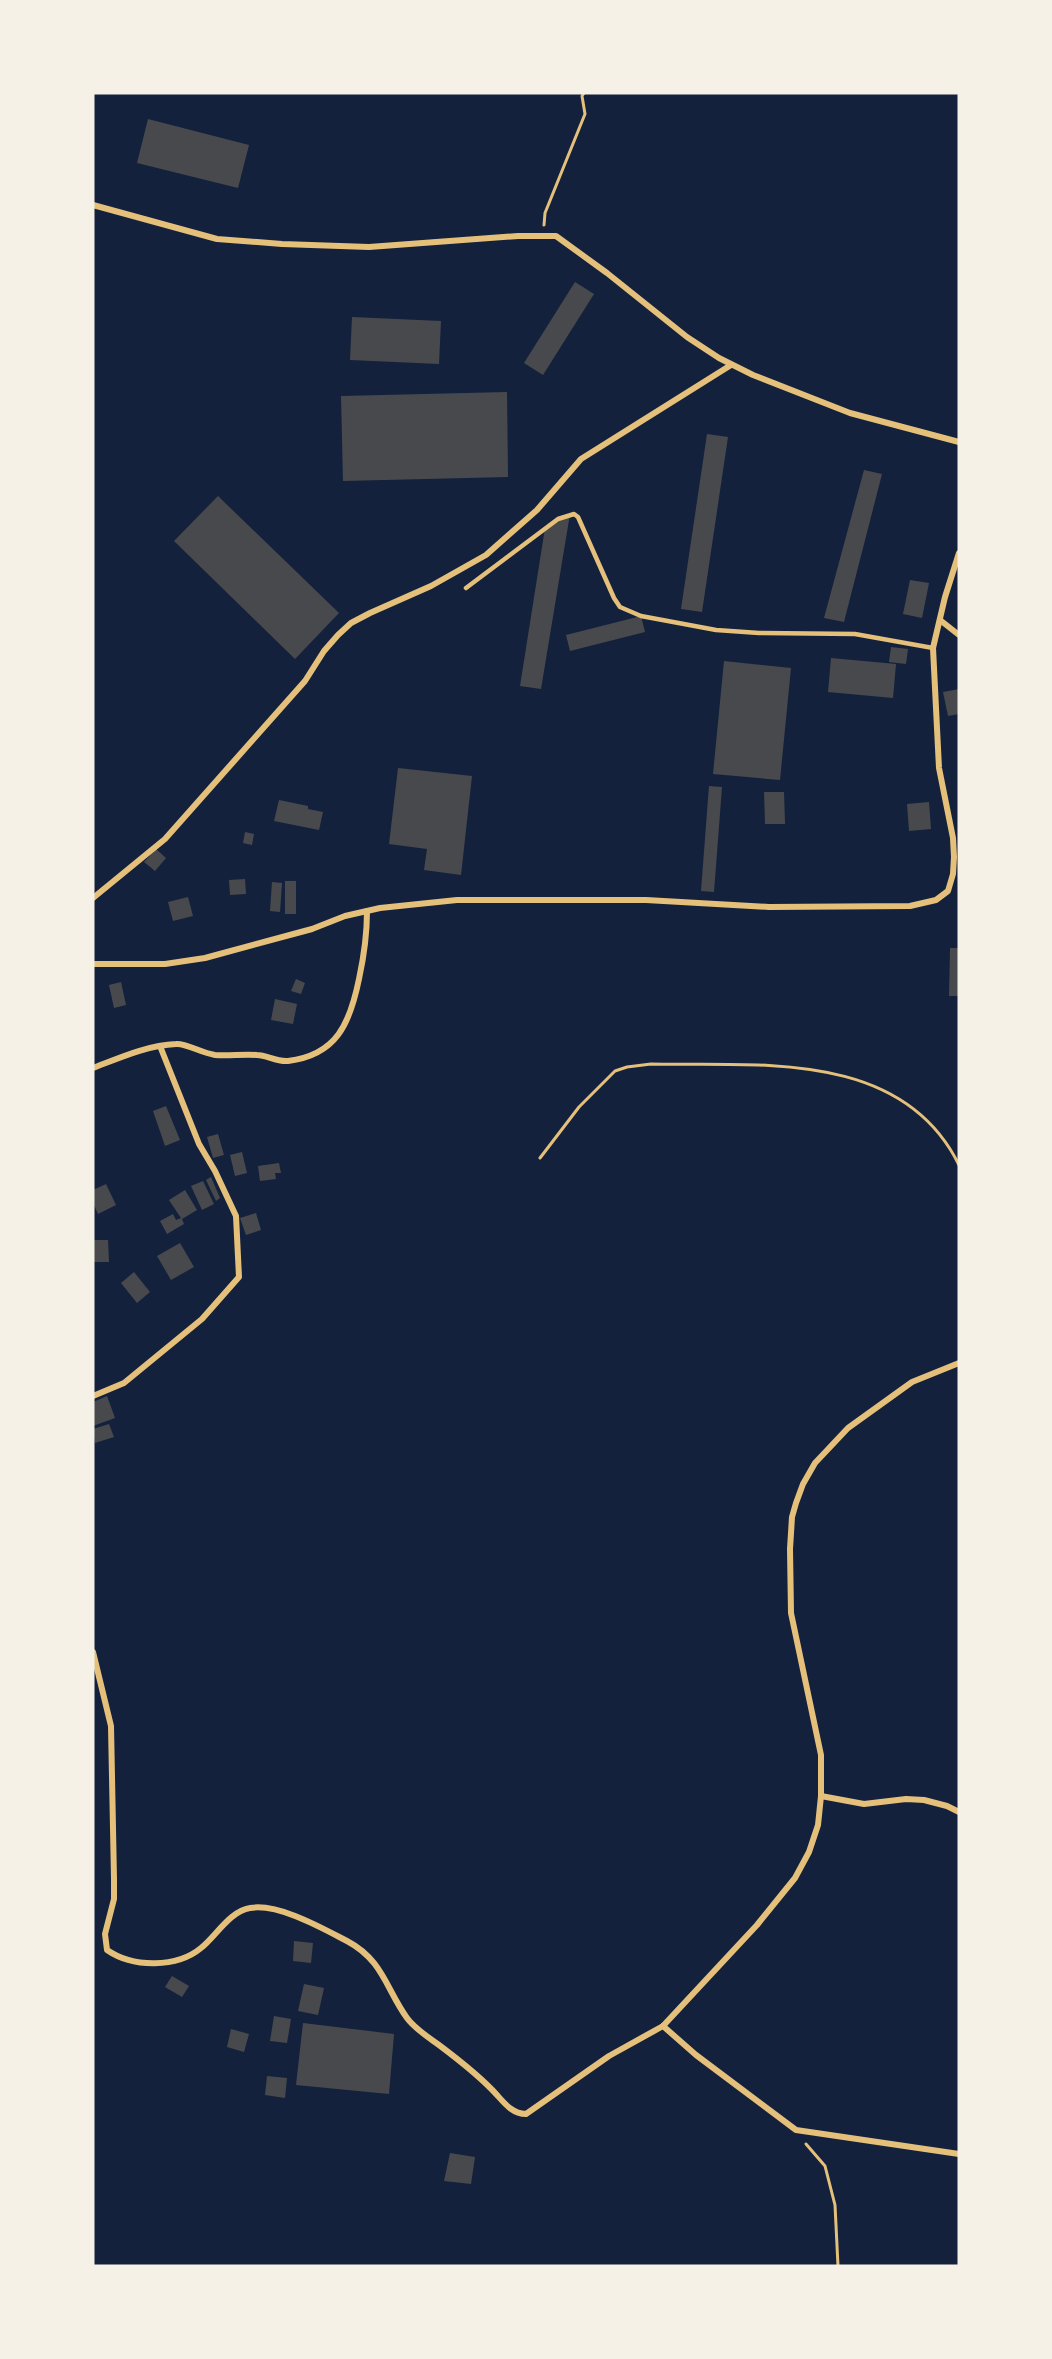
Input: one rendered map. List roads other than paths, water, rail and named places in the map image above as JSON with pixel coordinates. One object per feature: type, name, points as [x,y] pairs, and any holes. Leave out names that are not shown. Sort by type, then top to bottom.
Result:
[{"type":"street","points":[[93,204],[218,239],[282,244],[369,247],[556,236],[607,273],[687,337],[731,365],[800,395],[850,413],[959,442]]},
{"type":"street","points":[[93,898],[165,839],[305,681],[324,651],[345,629],[370,613],[464,569],[486,555],[537,510],[587,455],[731,365]]},
{"type":"street","points":[[93,964],[165,964],[205,958],[367,911],[457,900],[646,900],[769,907],[910,906],[936,900],[948,891],[953,874],[954,857],[953,838],[939,768],[933,648],[959,553]]},
{"type":"street","points":[[940,620],[959,635]]},
{"type":"street","points":[[93,1068],[128,1054],[160,1046],[183,1044],[196,1051],[211,1054],[258,1055],[284,1061],[300,1059],[319,1052],[342,1031],[349,1019],[366,949],[367,911]]},
{"type":"street","points":[[93,1396],[124,1383],[202,1319],[239,1277],[236,1216],[215,1171],[199,1144],[160,1046]]},
{"type":"street","points":[[93,1652],[111,1726],[114,1899],[105,1944],[107,1950],[114,1955],[148,1964],[174,1960],[200,1949],[239,1912],[249,1908],[275,1910],[297,1917],[366,1953],[377,1964],[407,2018],[415,2027],[468,2067],[504,2104],[521,2114],[530,2112],[609,2056],[663,2026],[757,1925],[795,1878],[809,1852],[818,1825],[821,1796],[821,1755],[791,1613],[790,1548],[792,1517],[796,1503],[803,1484],[815,1463],[848,1428],[912,1382],[959,1363]]},
{"type":"street","points":[[821,1796],[864,1804],[906,1799],[924,1800],[959,1812]]},
{"type":"street","points":[[663,2026],[696,2055],[796,2130],[959,2154]]},
{"type":"lane","points":[[466,588],[558,519],[574,514],[578,517],[614,598],[620,607],[641,616],[736,632],[855,634],[933,648]]}]
